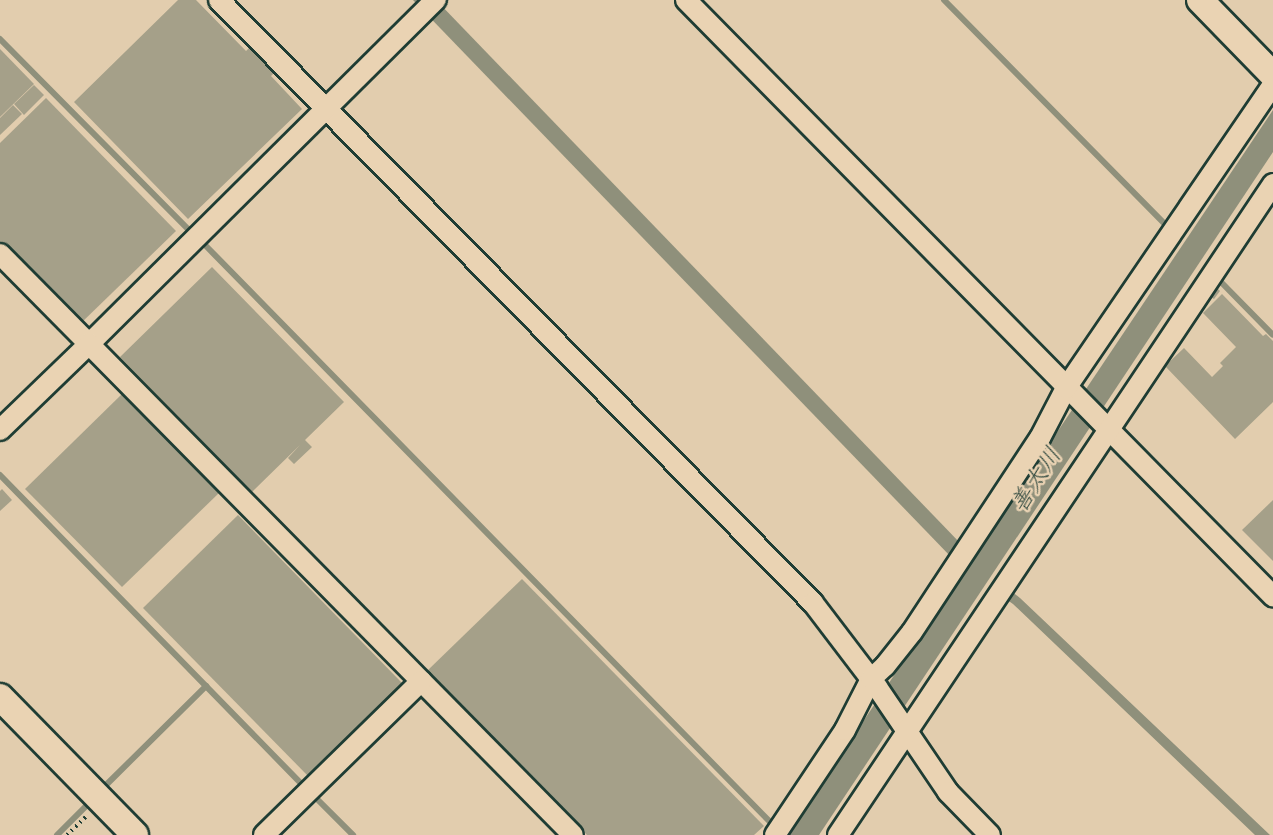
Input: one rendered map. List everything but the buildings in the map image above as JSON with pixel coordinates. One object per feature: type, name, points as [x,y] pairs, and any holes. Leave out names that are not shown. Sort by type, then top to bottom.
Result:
[{"type":"street","points":[[219,0],[813,603],[874,683],[904,731],[948,792],[990,835]]},
{"type":"street","points":[[686,0],[1273,596]]},
{"type":"street","points":[[1200,0],[1273,75]]},
{"type":"street","points":[[0,430],[430,7]]},
{"type":"street","points":[[775,835],[885,666],[912,632],[1069,390],[1273,85]]},
{"type":"street","points":[[838,835],[904,731],[1009,581],[1106,428],[1273,184]]},
{"type":"street","points":[[0,254],[573,835]]},
{"type":"street","points":[[264,835],[421,681]]},
{"type":"street","points":[[0,697],[135,835]]},
{"type":"water","points":[[413,0],[436,0],[962,545],[953,559]]},
{"type":"water","name":"善太川","points":[[1273,110],[1273,152],[819,835],[787,835]]},
{"type":"water","points":[[1000,582],[1020,598],[1270,835],[1255,835],[1013,604],[993,590]]},
{"type":"waterway","points":[[944,0],[1170,229]]},
{"type":"waterway","points":[[0,39],[188,229]]},
{"type":"waterway","points":[[206,246],[773,825]]},
{"type":"waterway","points":[[1218,279],[1273,335]]},
{"type":"waterway","points":[[0,475],[303,785]]},
{"type":"waterway","points":[[106,785],[206,686]]},
{"type":"waterway","points":[[315,797],[353,835]]},
{"type":"waterway","points":[[57,835],[86,806]]}]
